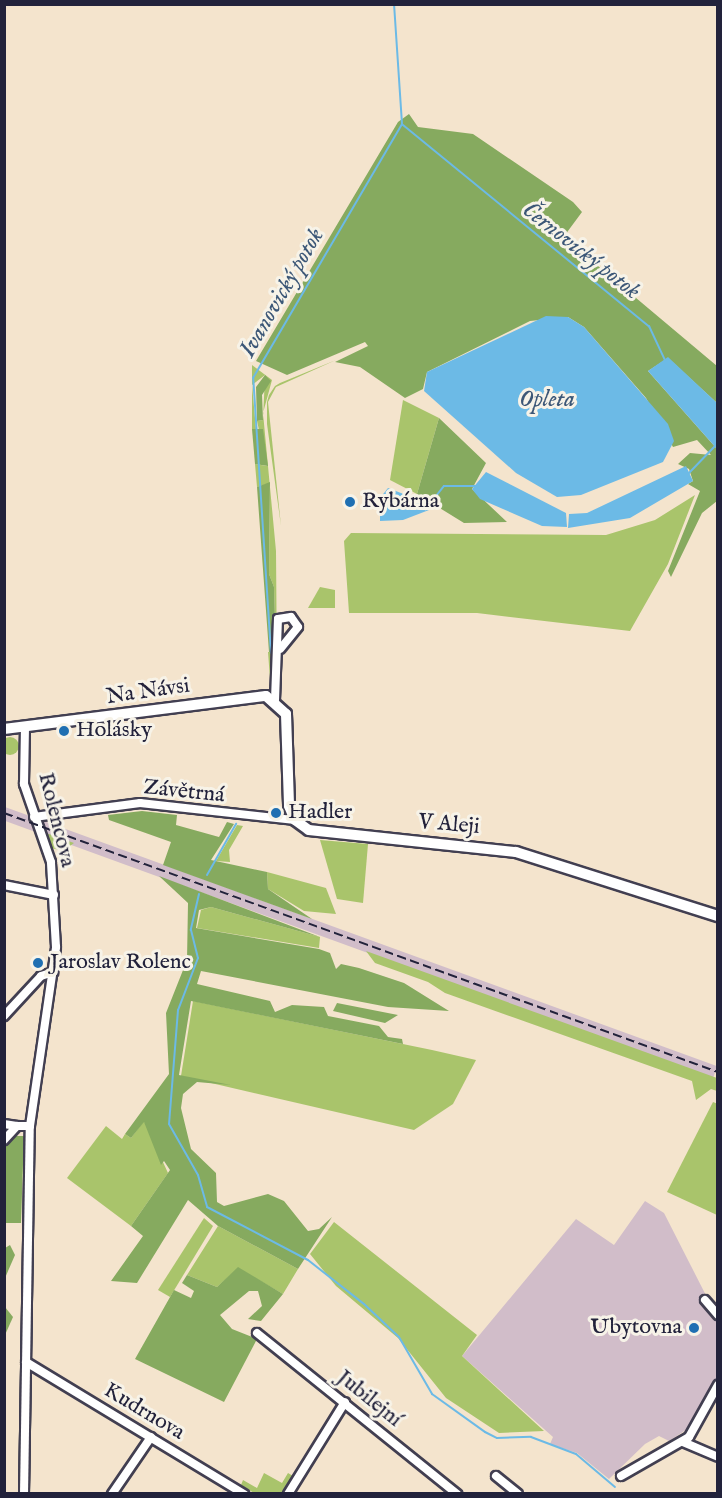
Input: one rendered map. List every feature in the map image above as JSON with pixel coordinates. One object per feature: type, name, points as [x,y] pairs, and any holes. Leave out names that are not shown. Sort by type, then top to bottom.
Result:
[{"type":"street","points":[[280,649],[275,700],[286,714],[289,806],[295,820]]},
{"type":"street","name":"Na Návsi","points":[[4,729],[25,729],[256,697],[275,700]]},
{"type":"street","name":"Rolencova","points":[[24,1494],[30,1126],[53,972],[54,895],[51,862],[24,784],[25,729]]},
{"type":"street","name":"Závětrná","points":[[34,817],[140,803],[295,820]]},
{"type":"street","name":"V Aleji","points":[[295,820],[314,831],[516,852],[717,916]]},
{"type":"street","points":[[4,885],[54,895]]},
{"type":"street","points":[[4,1016],[41,976],[53,972]]},
{"type":"street","points":[[4,1124],[30,1126]]},
{"type":"street","points":[[4,1140],[17,1126]]},
{"type":"street","points":[[705,1300],[717,1315]]},
{"type":"street","name":"Jubilejní","points":[[257,1333],[457,1494]]},
{"type":"street","name":"Kudrnova","points":[[26,1362],[244,1494]]},
{"type":"street","points":[[621,1476],[683,1442],[698,1425],[717,1385]]},
{"type":"street","points":[[288,1494],[345,1402]]},
{"type":"street","points":[[112,1494],[151,1437]]},
{"type":"street","points":[[683,1442],[717,1457]]},
{"type":"street","points":[[496,1476],[518,1494]]},
{"type":"shaded area","points":[[5,807],[717,1066],[713,1078],[4,820]]},
{"type":"shaded area","points":[[645,1201],[664,1213],[717,1317],[717,1378],[695,1424],[669,1441],[659,1436],[645,1444],[609,1479],[577,1453],[550,1444],[553,1437],[462,1356],[576,1219],[614,1245]]},
{"type":"green space","points":[[409,114],[418,127],[473,134],[573,202],[582,212],[565,235],[573,245],[717,366],[717,403],[668,358],[648,371],[717,449],[717,501],[702,513],[671,577],[668,571],[700,491],[688,484],[693,481],[689,469],[678,464],[690,453],[711,455],[697,440],[673,447],[646,398],[584,327],[568,317],[530,321],[427,372],[423,389],[405,398],[360,367],[335,362],[368,346],[365,342],[287,375],[256,361],[398,122]]},
{"type":"green space","points":[[336,360],[276,387],[268,402],[281,526],[267,424],[267,402],[269,395],[275,386],[280,383]]},
{"type":"green space","points":[[252,365],[272,380],[263,412],[265,375],[252,385]]},
{"type":"green space","points":[[265,375],[271,381],[262,395],[263,420],[257,421],[256,387]]},
{"type":"green space","points":[[252,385],[256,429],[252,429]]},
{"type":"green space","points":[[403,400],[439,418],[417,494],[390,480]]},
{"type":"green space","points":[[263,415],[270,483],[257,487],[255,464],[267,466],[257,421],[263,420]]},
{"type":"green space","points":[[439,418],[486,463],[472,489],[507,522],[464,523],[417,494]]},
{"type":"green space","points":[[252,429],[263,429],[268,466],[255,464]]},
{"type":"green space","points":[[270,482],[269,574],[274,587],[276,652],[269,652],[257,487]]},
{"type":"green space","points":[[270,487],[276,551],[277,673],[270,679],[268,652],[276,652],[274,587],[269,574]]},
{"type":"green space","points":[[695,495],[668,564],[630,631],[477,613],[349,613],[344,541],[351,533],[606,535],[655,520]]},
{"type":"green space","points":[[320,587],[335,590],[335,608],[308,608]]},
{"type":"green space","points":[[10,737],[16,740],[19,746],[16,752],[10,755],[4,752],[1,746],[4,740]]},
{"type":"green space","points":[[142,811],[177,815],[176,825],[219,837],[227,822],[234,824],[211,860],[267,872],[268,889],[312,919],[163,865],[171,842],[109,820],[108,815]]},
{"type":"green space","points":[[237,825],[243,826],[229,850],[230,862],[216,861]]},
{"type":"green space","points":[[46,833],[74,843],[63,851],[51,848]]},
{"type":"green space","points":[[320,840],[368,844],[363,903],[337,899]]},
{"type":"green space","points":[[267,872],[326,888],[336,914],[304,911],[268,889]]},
{"type":"green space","points":[[159,876],[320,937],[211,907],[199,910],[196,928],[319,949],[330,953],[336,969],[341,964],[404,983],[449,1011],[388,1007],[201,971],[197,984],[270,1001],[275,1012],[292,1005],[324,1007],[328,1016],[379,1026],[388,1037],[402,1039],[403,1044],[191,1001],[179,1075],[231,1085],[197,1082],[183,1094],[181,1108],[191,1149],[216,1173],[217,1202],[224,1206],[268,1194],[284,1201],[308,1231],[319,1229],[332,1217],[298,1269],[218,1226],[188,1200],[137,1283],[111,1281],[143,1236],[131,1226],[170,1170],[164,1161],[161,1165],[144,1122],[131,1138],[125,1134],[169,1074],[166,1013],[187,960],[188,903]]},
{"type":"green space","points":[[211,907],[320,937],[319,948],[197,928],[201,910]]},
{"type":"green space","points":[[366,951],[717,1078],[717,1091],[711,1089],[696,1100],[692,1081],[445,993],[428,982],[375,963]]},
{"type":"green space","points":[[193,1001],[476,1060],[453,1104],[414,1130],[181,1076]]},
{"type":"green space","points":[[337,1003],[398,1015],[385,1023],[333,1011]]},
{"type":"green space","points":[[713,1102],[718,1104],[717,1215],[667,1192]]},
{"type":"green space","points":[[144,1121],[168,1173],[131,1226],[67,1178],[106,1126],[122,1139],[125,1134],[131,1138]]},
{"type":"green space","points":[[15,1136],[24,1136],[21,1223],[5,1223],[5,1147]]},
{"type":"green space","points":[[204,1218],[213,1226],[170,1297],[158,1290]]},
{"type":"green space","points":[[334,1222],[477,1335],[462,1356],[544,1431],[499,1433],[446,1398],[398,1338],[336,1286],[310,1254]]},
{"type":"green space","points":[[218,1226],[298,1269],[283,1294],[238,1268],[217,1287],[187,1275]]},
{"type":"green space","points":[[10,1245],[15,1255],[5,1278],[5,1248]]},
{"type":"green space","points":[[238,1267],[283,1294],[261,1321],[248,1319],[262,1306],[258,1291],[249,1291],[220,1315],[232,1329],[257,1339],[224,1402],[135,1359],[174,1290],[191,1298],[194,1291],[182,1283],[187,1275],[217,1287]]},
{"type":"green space","points":[[4,1307],[13,1317],[5,1335]]},
{"type":"green space","points":[[264,1473],[282,1483],[288,1473],[293,1476],[282,1493],[254,1493],[241,1485],[243,1480],[257,1488]]},
{"type":"water","name":"Opleta","points":[[546,316],[568,317],[584,327],[668,424],[674,441],[663,462],[581,495],[557,497],[516,473],[424,391],[427,372]]},
{"type":"water","points":[[668,357],[717,403],[717,449],[648,371]]},
{"type":"water","points":[[686,466],[693,481],[630,518],[568,528],[569,514],[587,513]]},
{"type":"water","points":[[486,472],[566,513],[567,527],[542,526],[480,499],[472,489]]},
{"type":"water","points":[[388,488],[427,503],[429,510],[403,520],[380,521],[380,498]]},
{"type":"waterway","name":"Ivanovický potok","points":[[271,653],[253,378],[402,124],[394,4]]},
{"type":"waterway","name":"Černovický potok","points":[[403,125],[649,326],[665,361]]},
{"type":"waterway","points":[[689,473],[718,443]]},
{"type":"waterway","points":[[429,505],[444,486],[476,486]]},
{"type":"waterway","name":"Ivanovický potok","points":[[207,875],[236,824]]},
{"type":"waterway","name":"Ivanovický potok","points":[[199,894],[191,930],[198,958],[178,1010],[169,1124],[198,1175],[207,1207],[308,1260],[364,1304],[399,1337],[432,1394],[485,1432],[497,1438],[531,1437],[576,1454],[615,1487]]},
{"type":"railway","points":[[4,813],[718,1072]]},
{"type":"place","name":"Rybárna","points":[[350,502]]},
{"type":"place","name":"Holásky","points":[[64,731]]},
{"type":"place","name":"Hadler","points":[[276,813]]},
{"type":"place","name":"Jaroslav Rolenc","points":[[38,963]]},
{"type":"place","name":"Ubytovna","points":[[694,1328]]}]
